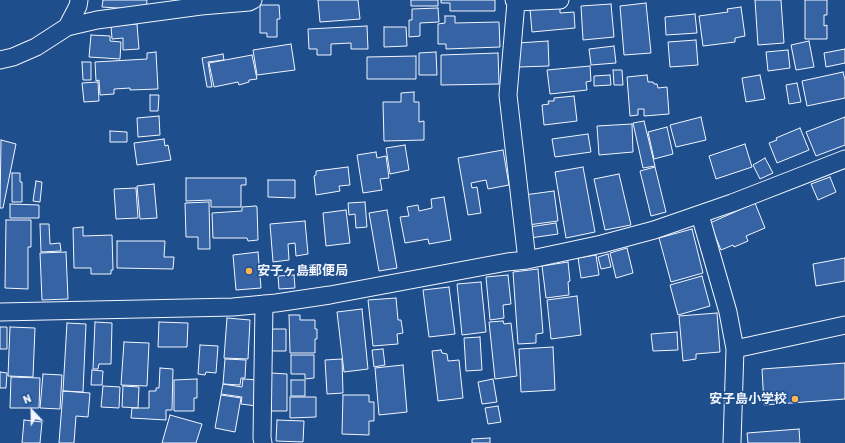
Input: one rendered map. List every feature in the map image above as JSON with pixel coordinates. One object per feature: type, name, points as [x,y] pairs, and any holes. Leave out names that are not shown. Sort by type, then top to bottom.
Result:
[{"type":"street","points":[[67,26],[78,6],[79,0]]},
{"type":"street","points":[[0,60],[14,57],[36,47],[67,26],[104,19],[201,6],[249,2],[253,0]]},
{"type":"street","points":[[527,260],[508,95],[515,1],[560,0]]},
{"type":"street","points":[[0,312],[233,307],[276,304],[527,260],[602,244],[654,230],[732,203],[845,158]]},
{"type":"street","points":[[700,215],[728,312],[735,349],[732,443]]},
{"type":"street","points":[[263,443],[264,304]]},
{"type":"street","points":[[735,349],[845,325]]},
{"type":"building","points":[[103,0],[147,0],[146,10],[102,7]]},
{"type":"building","points":[[318,0],[358,0],[360,19],[320,22]]},
{"type":"building","points":[[411,0],[438,0],[438,6],[411,6]]},
{"type":"building","points":[[441,0],[495,0],[495,11],[450,11],[450,3],[441,3]]},
{"type":"building","points":[[755,0],[781,0],[784,43],[758,45]]},
{"type":"building","points":[[805,0],[827,0],[827,15],[824,15],[824,26],[827,25],[827,39],[805,39]]},
{"type":"building","points":[[646,3],[651,53],[624,55],[620,6]]},
{"type":"building","points":[[611,4],[614,37],[583,40],[581,6]]},
{"type":"building","points":[[260,5],[279,5],[280,19],[277,19],[277,37],[267,37],[267,33],[260,33]]},
{"type":"building","points":[[560,6],[560,13],[574,12],[575,28],[532,32],[530,9]]},
{"type":"building","points":[[741,7],[745,36],[735,38],[735,42],[703,46],[699,16],[728,12],[727,9]]},
{"type":"building","points":[[438,8],[439,22],[420,23],[420,36],[409,37],[409,20],[412,20],[412,9]]},
{"type":"building","points":[[695,14],[697,33],[666,35],[665,17]]},
{"type":"building","points":[[445,16],[455,16],[455,23],[499,22],[500,47],[446,49],[446,44],[438,44],[438,24],[445,23]]},
{"type":"building","points":[[137,24],[139,49],[123,50],[123,38],[112,39],[111,26]]},
{"type":"building","points":[[367,26],[368,49],[351,49],[351,43],[331,44],[331,55],[317,55],[317,49],[309,49],[308,29]]},
{"type":"building","points":[[384,27],[406,27],[407,46],[384,47]]},
{"type":"building","points":[[91,35],[110,36],[110,41],[121,42],[120,59],[89,57]]},
{"type":"building","points":[[696,40],[698,65],[670,67],[668,42]]},
{"type":"building","points":[[548,41],[549,66],[519,67],[518,43]]},
{"type":"building","points":[[809,41],[814,67],[796,70],[791,45]]},
{"type":"building","points":[[291,44],[295,70],[257,75],[253,50]]},
{"type":"building","points":[[614,46],[616,63],[591,65],[589,49]]},
{"type":"building","points":[[845,49],[845,63],[826,67],[824,53]]},
{"type":"building","points":[[788,50],[790,68],[768,71],[766,52]]},
{"type":"building","points":[[156,52],[158,89],[114,89],[114,94],[100,95],[99,80],[96,81],[95,62],[147,59],[147,53]]},
{"type":"building","points":[[436,52],[437,75],[419,75],[419,53]]},
{"type":"building","points":[[498,53],[499,84],[441,85],[441,55]]},
{"type":"building","points":[[223,54],[224,60],[208,62],[212,87],[207,87],[202,58]]},
{"type":"building","points":[[252,55],[257,79],[249,80],[249,82],[239,85],[238,82],[214,87],[209,63]]},
{"type":"building","points":[[416,56],[416,79],[367,79],[367,57]]},
{"type":"building","points":[[82,62],[91,62],[91,80],[83,80]]},
{"type":"building","points":[[590,66],[591,81],[586,82],[587,90],[550,94],[547,70]]},
{"type":"building","points":[[613,70],[622,70],[623,85],[614,85]]},
{"type":"building","points":[[843,72],[845,80],[845,98],[807,106],[802,81]]},
{"type":"building","points":[[610,75],[611,85],[594,86],[594,76]]},
{"type":"building","points":[[647,75],[648,82],[657,84],[658,88],[667,87],[669,114],[644,116],[644,109],[638,109],[638,115],[630,116],[627,77]]},
{"type":"building","points":[[760,75],[765,99],[746,102],[742,78]]},
{"type":"building","points":[[98,82],[99,101],[84,102],[82,83]]},
{"type":"building","points":[[797,83],[801,102],[789,104],[786,85]]},
{"type":"building","points":[[414,92],[414,102],[419,102],[419,122],[424,121],[424,140],[384,141],[383,102],[401,102],[401,93]]},
{"type":"building","points":[[150,95],[159,95],[158,111],[150,111]]},
{"type":"building","points":[[574,96],[577,121],[544,125],[542,105],[549,104],[548,101],[554,101],[554,98]]},
{"type":"building","points":[[159,116],[160,135],[138,137],[137,118]]},
{"type":"building","points":[[701,117],[706,140],[676,147],[670,125]]},
{"type":"building","points":[[845,117],[845,145],[816,156],[806,132]]},
{"type":"building","points":[[644,121],[655,166],[643,168],[633,123]]},
{"type":"building","points":[[632,124],[633,152],[599,155],[597,126]]},
{"type":"building","points":[[667,127],[673,154],[654,159],[648,132]]},
{"type":"building","points":[[800,128],[809,150],[777,163],[769,143],[777,140],[776,138]]},
{"type":"building","points":[[110,131],[127,132],[127,142],[110,142]]},
{"type":"building","points":[[588,134],[591,152],[555,157],[552,139]]},
{"type":"building","points":[[164,139],[165,146],[168,145],[171,160],[137,165],[134,143]]},
{"type":"building","points":[[1,140],[16,144],[3,208],[0,208]]},
{"type":"building","points":[[745,144],[752,167],[716,179],[709,156]]},
{"type":"building","points":[[405,145],[409,170],[390,174],[386,148]]},
{"type":"building","points":[[503,150],[509,185],[488,189],[486,180],[471,183],[472,188],[477,187],[481,213],[468,215],[458,158]]},
{"type":"building","points":[[376,152],[377,158],[386,156],[389,178],[380,179],[382,190],[363,193],[357,155]]},
{"type":"building","points":[[765,158],[773,173],[760,179],[753,165]]},
{"type":"building","points":[[348,167],[350,185],[339,186],[340,191],[316,195],[314,176],[316,175],[316,171]]},
{"type":"building","points":[[583,167],[595,232],[566,238],[555,172]]},
{"type":"building","points":[[655,167],[666,212],[651,216],[640,171]]},
{"type":"building","points":[[12,173],[20,173],[20,182],[22,182],[22,202],[12,202]]},
{"type":"building","points":[[619,174],[631,225],[605,230],[594,179]]},
{"type":"building","points":[[830,177],[836,192],[818,200],[811,184]]},
{"type":"building","points":[[186,178],[246,178],[246,185],[241,185],[241,207],[211,207],[211,200],[186,201]]},
{"type":"building","points":[[268,180],[295,180],[295,198],[268,197]]},
{"type":"building","points":[[36,181],[42,182],[40,202],[33,201]]},
{"type":"building","points":[[154,184],[157,218],[140,219],[137,186]]},
{"type":"building","points":[[136,188],[138,218],[116,219],[114,189]]},
{"type":"building","points":[[554,191],[558,221],[528,225],[524,195]]},
{"type":"building","points":[[444,197],[451,240],[429,244],[428,239],[405,243],[400,217],[409,216],[407,207],[418,205],[419,211],[432,208],[431,199]]},
{"type":"building","points":[[209,202],[210,249],[198,249],[198,237],[186,237],[185,203]]},
{"type":"building","points":[[365,202],[367,227],[356,228],[355,214],[349,215],[348,203]]},
{"type":"building","points":[[755,203],[765,228],[746,236],[748,241],[734,247],[733,245],[721,250],[710,223]]},
{"type":"building","points":[[10,204],[39,205],[39,218],[10,218]]},
{"type":"building","points":[[256,206],[258,240],[248,241],[247,238],[213,238],[212,213],[242,211],[242,207]]},
{"type":"building","points":[[346,210],[350,243],[326,246],[323,213]]},
{"type":"building","points":[[387,210],[397,268],[379,271],[369,213]]},
{"type":"building","points":[[6,220],[31,220],[31,247],[28,247],[28,289],[5,288]]},
{"type":"building","points":[[305,221],[308,254],[296,256],[295,243],[288,244],[289,260],[273,262],[270,224]]},
{"type":"building","points":[[556,223],[558,234],[530,238],[529,227]]},
{"type":"building","points":[[40,224],[49,224],[50,244],[60,243],[61,251],[41,252]]},
{"type":"building","points":[[83,227],[83,236],[112,235],[113,270],[111,270],[111,274],[91,274],[91,268],[74,268],[73,228]]},
{"type":"building","points":[[692,229],[703,273],[671,282],[659,238]]},
{"type":"building","points":[[117,241],[165,241],[164,257],[174,257],[173,269],[117,268]]},
{"type":"building","points":[[627,248],[633,273],[616,278],[610,253]]},
{"type":"building","points":[[66,252],[68,299],[42,300],[40,253]]},
{"type":"building","points":[[258,252],[261,288],[236,290],[233,255]]},
{"type":"building","points":[[608,254],[611,267],[601,269],[598,257]]},
{"type":"building","points":[[596,255],[599,275],[581,278],[578,258]]},
{"type":"building","points":[[845,258],[845,281],[816,286],[813,264]]},
{"type":"building","points":[[568,262],[570,281],[568,282],[569,295],[546,298],[542,266]]},
{"type":"building","points":[[538,269],[543,333],[536,334],[536,343],[518,344],[513,272]]},
{"type":"building","points":[[294,275],[295,288],[279,289],[278,276]]},
{"type":"building","points":[[508,275],[511,304],[503,305],[504,318],[490,320],[486,277]]},
{"type":"building","points":[[702,276],[710,306],[678,315],[670,285]]},
{"type":"building","points":[[481,282],[486,332],[462,335],[457,284]]},
{"type":"building","points":[[449,287],[455,334],[429,337],[423,290]]},
{"type":"building","points":[[577,296],[581,335],[551,339],[547,300]]},
{"type":"building","points":[[396,298],[398,320],[401,320],[403,333],[397,334],[398,344],[373,346],[368,300]]},
{"type":"building","points":[[362,309],[368,369],[344,372],[337,312]]},
{"type":"building","points":[[717,313],[720,352],[696,354],[696,359],[683,361],[679,316]]},
{"type":"building","points":[[289,315],[300,315],[300,320],[315,320],[317,339],[315,339],[315,353],[290,353]]},
{"type":"building","points":[[227,318],[250,320],[248,359],[224,358]]},
{"type":"building","points":[[503,321],[504,324],[511,323],[517,376],[495,379],[489,322]]},
{"type":"building","points":[[95,322],[112,323],[111,364],[99,364],[98,369],[93,369]]},
{"type":"building","points":[[159,322],[188,323],[187,347],[158,347]]},
{"type":"building","points":[[67,323],[86,324],[83,392],[63,391]]},
{"type":"building","points":[[0,327],[7,327],[7,349],[0,349]]},
{"type":"building","points":[[10,327],[35,328],[33,377],[8,376]]},
{"type":"building","points":[[270,329],[286,329],[286,351],[269,351]]},
{"type":"building","points":[[677,332],[678,350],[653,351],[651,334]]},
{"type":"building","points":[[480,337],[482,370],[466,371],[464,338]]},
{"type":"building","points":[[124,342],[149,343],[147,386],[121,385]]},
{"type":"building","points":[[200,345],[218,346],[216,373],[206,372],[205,375],[198,374]]},
{"type":"building","points":[[553,347],[555,390],[521,392],[519,349]]},
{"type":"building","points":[[383,349],[385,365],[374,367],[372,350]]},
{"type":"building","points":[[441,350],[442,353],[447,354],[448,361],[459,360],[463,398],[438,401],[432,351]]},
{"type":"building","points":[[291,355],[314,355],[314,378],[305,379],[305,374],[291,374]]},
{"type":"building","points":[[225,359],[246,360],[245,378],[241,378],[240,385],[223,384]]},
{"type":"building","points":[[342,359],[343,393],[327,394],[325,360]]},
{"type":"building","points":[[845,363],[845,399],[764,405],[762,369]]},
{"type":"building","points":[[403,365],[407,412],[379,415],[375,368]]},
{"type":"building","points":[[160,368],[173,369],[172,410],[166,410],[166,420],[131,418],[132,408],[149,408],[149,391],[156,391],[156,388],[159,388]]},
{"type":"building","points":[[92,370],[103,371],[102,385],[91,385]]},
{"type":"building","points":[[0,372],[7,373],[6,388],[0,388]]},
{"type":"building","points":[[271,373],[287,374],[287,411],[271,411]]},
{"type":"building","points":[[43,374],[62,375],[60,409],[40,408]]},
{"type":"building","points":[[11,377],[40,378],[39,408],[10,408]]},
{"type":"building","points":[[197,379],[197,398],[194,398],[194,411],[174,411],[174,380]]},
{"type":"building","points":[[243,379],[260,380],[257,406],[241,404],[242,397],[221,394],[223,384],[242,387]]},
{"type":"building","points":[[493,379],[497,402],[482,404],[478,382]]},
{"type":"building","points":[[291,380],[305,380],[305,396],[291,396]]},
{"type":"building","points":[[103,386],[120,387],[119,408],[101,407]]},
{"type":"building","points":[[123,386],[139,387],[138,408],[122,407]]},
{"type":"building","points":[[63,391],[90,393],[88,417],[76,416],[74,443],[59,443]]},
{"type":"building","points":[[221,395],[241,398],[235,432],[215,428]]},
{"type":"building","points":[[343,395],[369,395],[369,402],[374,402],[374,421],[369,421],[369,435],[342,434]]},
{"type":"building","points":[[290,397],[316,397],[316,417],[290,418]]},
{"type":"building","points":[[498,406],[501,422],[488,424],[485,408]]},
{"type":"building","points":[[170,415],[202,424],[196,443],[162,443]]},
{"type":"building","points":[[24,420],[42,422],[40,443],[22,443]]},
{"type":"building","points":[[277,420],[304,421],[303,442],[276,441]]},
{"type":"building","points":[[799,429],[800,443],[748,443],[747,433]]},
{"type":"building","points":[[490,438],[490,443],[472,443],[472,439]]},
{"type":"place","name":"安子ヶ島郵便局","points":[[249,271]]},
{"type":"place","name":"安子島小学校","points":[[795,399]]}]
